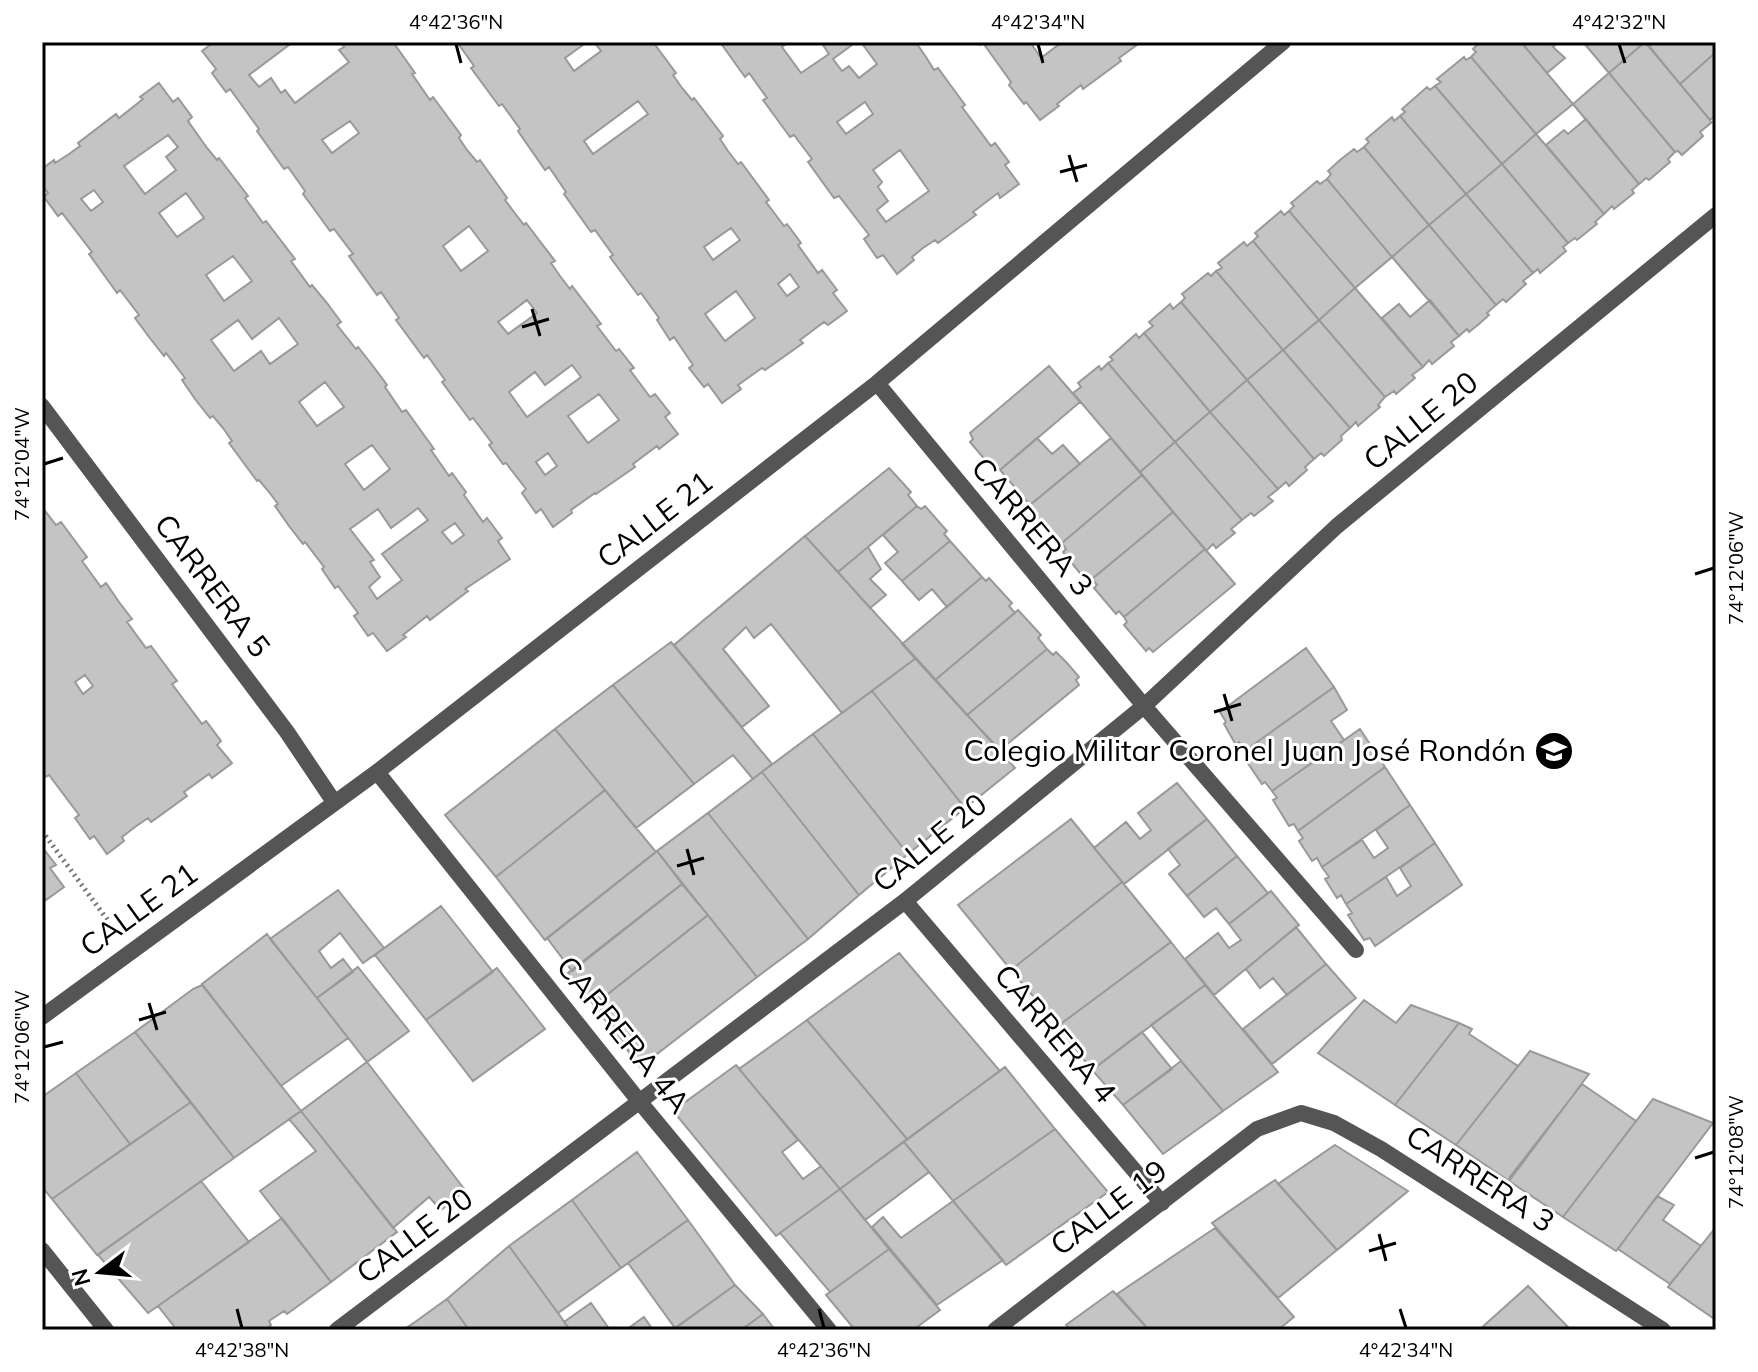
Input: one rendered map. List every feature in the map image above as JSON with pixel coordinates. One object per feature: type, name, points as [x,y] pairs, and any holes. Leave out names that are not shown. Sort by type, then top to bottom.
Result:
[{"type":"street","name":"CALLE 21","points":[[42,1017],[377,772],[877,383],[1283,42]]},
{"type":"street","name":"CALLE 20","points":[[337,1330],[905,901],[1144,706],[1337,526],[1716,215]]},
{"type":"street","name":"CARRERA 3","points":[[877,383],[1144,706],[1356,950]]},
{"type":"street","name":"CARRERA 5","points":[[42,406],[287,732],[334,802]]},
{"type":"street","name":"CARRERA 4A","points":[[377,772],[639,1101],[829,1330]]},
{"type":"street","name":"CARRERA 4","points":[[905,901],[1162,1203]]},
{"type":"street","name":"CARRERA 3","points":[[1257,1129],[1301,1113],[1334,1123],[1381,1149],[1663,1330]]},
{"type":"street","name":"CALLE 19","points":[[995,1330],[1257,1129]]},
{"type":"street","points":[[42,1250],[106,1330]]},
{"type":"path","points":[[42,831],[131,951]]},
{"type":"building","points":[[214,42],[293,42],[249,75],[259,87],[271,78],[281,93],[285,90],[295,103],[349,62],[339,50],[344,47],[340,42],[393,42],[430,100],[433,97],[461,135],[459,138],[467,150],[477,162],[480,160],[507,198],[505,200],[555,261],[551,263],[560,276],[570,289],[572,286],[601,324],[597,326],[616,351],[619,349],[634,368],[630,370],[650,397],[655,394],[670,413],[665,417],[678,434],[659,449],[657,446],[633,464],[635,467],[571,510],[572,513],[553,527],[541,509],[536,513],[522,493],[526,489],[506,463],[503,464],[473,418],[470,420],[427,355],[424,358],[396,320],[399,318],[381,292],[377,295],[349,256],[353,254],[334,229],[330,231],[303,194],[305,191],[288,167],[284,169],[230,89],[226,92],[212,73],[216,69],[202,51]],"holes":[[[350,121],[359,133],[332,153],[322,140]],[[469,226],[488,251],[461,271],[443,246]],[[527,300],[537,313],[508,334],[498,322]],[[572,365],[581,377],[527,417],[509,392],[535,372],[545,385]],[[599,394],[619,420],[588,443],[568,416]],[[548,453],[557,466],[545,475],[536,462]]]},
{"type":"building","points":[[457,42],[587,42],[565,58],[574,71],[601,51],[594,42],[653,42],[676,73],[673,75],[682,88],[692,100],[694,98],[723,136],[720,139],[728,151],[738,164],[741,162],[769,200],[766,202],[801,243],[798,245],[818,273],[822,270],[837,290],[833,293],[847,311],[828,325],[824,322],[800,340],[803,343],[738,385],[741,389],[722,403],[708,384],[704,387],[689,368],[693,365],[674,337],[670,340],[657,320],[659,318],[610,257],[613,255],[595,230],[591,232],[549,167],[545,170],[502,104],[499,106],[471,68],[474,66]],"holes":[[[638,101],[648,114],[593,154],[584,141]],[[731,228],[740,240],[713,260],[704,247]],[[790,274],[799,287],[787,296],[778,284]],[[736,291],[755,318],[725,341],[705,314]]]},
{"type":"building","points":[[720,42],[789,42],[782,47],[801,73],[829,54],[821,42],[856,42],[833,59],[842,71],[849,66],[859,78],[877,64],[861,42],[918,42],[934,70],[938,68],[991,146],[995,143],[1009,162],[1005,165],[1019,184],[1000,198],[998,193],[973,212],[976,215],[938,243],[935,240],[923,248],[897,274],[883,255],[877,258],[864,239],[869,235],[839,196],[834,198],[808,162],[812,159],[794,135],[790,137],[763,100],[767,98],[749,73],[745,77]],"holes":[[[865,102],[873,114],[846,134],[837,122]],[[900,150],[929,191],[886,222],[877,210],[888,201],[878,187],[882,182],[873,170]]]},
{"type":"building","points":[[977,42],[1030,42],[1041,58],[1062,42],[1141,42],[1119,58],[1121,61],[1083,89],[1081,85],[1040,120],[1009,85],[1011,82],[983,43],[980,45]]},
{"type":"building","points":[[1480,42],[1521,42],[1573,104],[1536,134],[1471,57],[1476,52],[1473,49]]},
{"type":"building","points":[[1521,42],[1558,42],[1553,47],[1565,58],[1547,73]]},
{"type":"building","points":[[1583,42],[1645,42],[1609,73]]},
{"type":"building","points":[[1645,42],[1712,122],[1700,132],[1703,136],[1682,155],[1675,152],[1609,73]]},
{"type":"building","points":[[1654,42],[1716,42],[1716,52],[1680,84],[1649,46]]},
{"type":"building","points":[[1716,52],[1716,115],[1710,120],[1680,84]]},
{"type":"building","points":[[1464,57],[1466,60],[1471,57],[1536,134],[1502,164],[1435,86],[1441,82],[1437,79]]},
{"type":"building","points":[[1609,73],[1675,152],[1668,159],[1670,162],[1649,180],[1646,178],[1639,184],[1573,104]]},
{"type":"building","points":[[159,83],[173,102],[178,98],[192,117],[188,121],[248,196],[245,198],[263,223],[266,221],[295,259],[291,261],[341,322],[337,325],[373,366],[402,412],[406,410],[449,476],[452,473],[466,492],[464,495],[483,522],[487,518],[502,538],[498,541],[510,559],[465,589],[468,591],[430,620],[427,616],[387,651],[373,633],[368,636],[354,616],[358,613],[338,586],[335,588],[305,542],[303,544],[289,526],[275,506],[278,504],[229,443],[232,441],[223,428],[213,416],[210,418],[195,399],[182,380],[185,378],[149,337],[135,318],[139,315],[120,290],[117,293],[89,254],[92,252],[62,213],[58,216],[44,197],[48,193],[42,185],[42,169],[80,146],[78,143],[116,114],[119,118],[143,99],[140,97]],"holes":[[[168,135],[178,147],[166,157],[176,170],[145,194],[124,166]],[[94,190],[103,202],[91,211],[81,199]],[[186,193],[204,218],[177,237],[159,213]],[[233,256],[252,281],[224,301],[206,275]],[[279,318],[298,344],[270,364],[261,351],[234,371],[211,340],[238,320],[252,339]],[[325,382],[344,407],[317,426],[299,402]],[[372,445],[390,469],[364,490],[345,464]],[[418,508],[428,520],[382,554],[402,580],[377,599],[369,587],[380,577],[370,562],[374,560],[350,529],[378,509],[391,528]],[[455,523],[464,535],[452,544],[442,532]]]},
{"type":"building","points":[[1435,86],[1502,164],[1466,194],[1400,116],[1405,112],[1402,109],[1427,87],[1430,90]]},
{"type":"building","points":[[1400,116],[1466,194],[1429,225],[1364,147],[1369,142],[1366,139],[1392,117],[1394,121]]},
{"type":"building","points":[[1586,119],[1639,184],[1632,190],[1634,193],[1604,214],[1546,145],[1564,130],[1568,134]]},
{"type":"building","points":[[1536,134],[1604,214],[1577,240],[1575,238],[1568,243],[1502,164]]},
{"type":"building","points":[[1364,147],[1429,225],[1392,257],[1327,179],[1331,174],[1328,171],[1340,160],[1354,149],[1357,152]]},
{"type":"building","points":[[1502,164],[1568,243],[1563,247],[1566,251],[1540,273],[1538,269],[1533,273],[1466,194]]},
{"type":"building","points":[[1327,179],[1392,257],[1355,288],[1289,211],[1294,206],[1291,203],[1317,181],[1320,184]]},
{"type":"building","points":[[1466,194],[1533,273],[1506,302],[1503,299],[1496,305],[1429,225]]},
{"type":"building","points":[[1281,211],[1284,215],[1289,211],[1355,288],[1319,320],[1253,241],[1258,236],[1255,233]]},
{"type":"building","points":[[1429,225],[1496,305],[1479,324],[1459,336],[1392,257]]},
{"type":"building","points":[[1253,241],[1319,320],[1283,350],[1216,271],[1222,268],[1218,263],[1244,242],[1247,246]]},
{"type":"building","points":[[1216,271],[1283,350],[1247,380],[1181,302],[1185,298],[1182,294],[1208,273],[1211,276]]},
{"type":"building","points":[[1355,288],[1423,367],[1396,394],[1394,391],[1385,397],[1319,320]]},
{"type":"building","points":[[1430,300],[1459,336],[1451,342],[1454,346],[1432,364],[1429,360],[1423,367],[1382,318],[1399,304],[1410,317]]},
{"type":"building","points":[[1181,302],[1247,380],[1210,412],[1144,333],[1153,326],[1149,322],[1170,304],[1173,309]]},
{"type":"building","points":[[1319,320],[1385,397],[1378,405],[1380,407],[1358,426],[1356,422],[1350,428],[1283,350]]},
{"type":"building","points":[[1144,333],[1210,412],[1175,442],[1108,363],[1113,360],[1110,357],[1136,334],[1139,338]]},
{"type":"building","points":[[1283,350],[1350,428],[1324,456],[1321,453],[1314,459],[1247,380]]},
{"type":"building","points":[[1108,363],[1175,442],[1140,472],[1073,393],[1081,387],[1078,383],[1099,366],[1101,370]]},
{"type":"building","points":[[1049,366],[1080,402],[1000,470],[995,465],[992,468],[970,442],[973,439],[970,433]]},
{"type":"building","points":[[1247,380],[1314,459],[1289,486],[1286,482],[1278,489],[1210,412]]},
{"type":"building","points":[[1210,412],[1278,489],[1268,497],[1273,501],[1254,516],[1251,513],[1242,520],[1175,442]]},
{"type":"building","points":[[1037,438],[1052,454],[1063,445],[1080,464],[1030,505],[1000,470]]},
{"type":"building","points":[[1111,438],[1142,475],[1062,543],[1057,538],[1054,541],[1032,515],[1035,512],[1030,505]]},
{"type":"building","points":[[1175,442],[1242,520],[1231,529],[1235,533],[1216,548],[1213,544],[1206,551],[1140,472]]},
{"type":"building","points":[[889,468],[911,492],[908,495],[917,506],[838,572],[805,536]]},
{"type":"building","points":[[1142,475],[1173,512],[1092,579],[1088,575],[1084,578],[1063,552],[1066,549],[1062,543]]},
{"type":"building","points":[[917,506],[921,509],[925,506],[947,531],[944,534],[950,541],[902,581],[885,563],[898,552],[883,535]]},
{"type":"building","points":[[42,507],[56,525],[61,522],[87,557],[82,561],[101,587],[106,583],[132,619],[127,622],[146,648],[151,646],[177,681],[172,684],[202,724],[206,721],[221,741],[217,745],[232,763],[212,778],[209,774],[184,792],[187,796],[151,822],[148,818],[135,827],[122,837],[124,841],[107,854],[94,836],[90,839],[75,818],[79,815],[49,775],[45,777],[42,773]],"holes":[[[85,675],[93,686],[83,694],[75,682]]]},
{"type":"building","points":[[1173,512],[1205,549],[1124,617],[1119,611],[1116,614],[1094,588],[1097,585],[1092,579]]},
{"type":"building","points":[[805,536],[916,658],[842,713],[771,624],[754,638],[746,627],[723,649],[769,706],[742,727],[674,645]]},
{"type":"building","points":[[950,541],[982,577],[947,607],[932,589],[919,600],[902,581]]},
{"type":"building","points":[[868,547],[881,569],[870,579],[886,595],[870,608],[838,572]]},
{"type":"building","points":[[1205,549],[1235,584],[1153,652],[1149,648],[1146,651],[1124,625],[1127,622],[1124,617]]},
{"type":"building","points":[[982,577],[986,581],[989,578],[1012,603],[1009,606],[1015,613],[935,680],[902,644]]},
{"type":"building","points":[[1018,610],[1041,635],[1038,638],[1047,649],[967,715],[935,680]]},
{"type":"building","points":[[671,642],[772,764],[753,779],[733,755],[694,784],[613,685]]},
{"type":"building","points":[[1306,648],[1334,687],[1246,750],[1239,742],[1236,745],[1220,712]]},
{"type":"building","points":[[1047,649],[1053,655],[1056,652],[1067,663],[1079,677],[1076,680],[1079,685],[1000,750],[967,715]]},
{"type":"building","points":[[916,658],[1015,768],[965,808],[872,691]]},
{"type":"building","points":[[613,685],[694,784],[636,828],[555,729]]},
{"type":"building","points":[[1334,687],[1347,710],[1331,721],[1344,740],[1272,791],[1265,782],[1262,784],[1247,762],[1250,759],[1246,750]]},
{"type":"building","points":[[872,691],[965,808],[908,854],[813,734]]},
{"type":"building","points":[[555,729],[605,790],[496,877],[445,815]]},
{"type":"building","points":[[1360,729],[1385,767],[1298,831],[1294,824],[1289,826],[1273,800],[1277,798],[1272,791]]},
{"type":"building","points":[[813,734],[908,854],[859,895],[762,772]]},
{"type":"building","points":[[1385,767],[1410,805],[1322,867],[1317,858],[1312,861],[1299,841],[1303,838],[1298,831]]},
{"type":"building","points":[[762,772],[859,895],[808,939],[708,813]]},
{"type":"building","points":[[1177,783],[1207,819],[1124,884],[1094,848],[1126,822],[1140,839],[1151,830],[1138,813]]},
{"type":"building","points":[[605,790],[656,852],[545,940],[496,877]]},
{"type":"building","points":[[1410,805],[1435,843],[1346,904],[1341,895],[1337,898],[1325,879],[1329,877],[1322,867],[1362,840],[1374,858],[1388,848],[1376,830]]},
{"type":"building","points":[[708,813],[808,939],[757,977],[657,851]]},
{"type":"building","points":[[1071,819],[1122,882],[1011,970],[958,905]]},
{"type":"building","points":[[1207,819],[1237,856],[1187,896],[1169,874],[1180,865],[1168,849]]},
{"type":"building","points":[[1435,843],[1462,885],[1375,946],[1370,938],[1364,940],[1348,915],[1352,913],[1346,904],[1386,877],[1397,896],[1411,886],[1400,868]]},
{"type":"building","points":[[42,847],[56,865],[50,868],[64,887],[46,900],[42,897]]},
{"type":"building","points":[[657,851],[682,884],[572,971],[547,938]]},
{"type":"building","points":[[1237,856],[1268,893],[1229,924],[1216,908],[1204,917],[1187,896]]},
{"type":"building","points":[[1122,882],[1171,942],[1058,1026],[1011,970]]},
{"type":"building","points":[[682,884],[708,915],[594,1005],[568,973]]},
{"type":"building","points":[[338,890],[384,948],[363,963],[340,933],[319,951],[331,968],[343,959],[353,972],[317,998],[270,939]]},
{"type":"building","points":[[1271,891],[1299,925],[1214,995],[1185,959],[1218,933],[1229,948],[1241,940],[1229,924]]},
{"type":"building","points":[[441,906],[493,972],[426,1020],[375,955]]},
{"type":"building","points":[[708,915],[757,977],[640,1067],[594,1005]]},
{"type":"building","points":[[1296,927],[1326,964],[1287,995],[1273,978],[1260,988],[1246,969]]},
{"type":"building","points":[[267,934],[348,1038],[281,1086],[202,984]]},
{"type":"building","points":[[1171,942],[1205,985],[1092,1070],[1058,1026]]},
{"type":"building","points":[[899,953],[1000,1071],[907,1139],[807,1020]]},
{"type":"building","points":[[1326,964],[1356,998],[1272,1064],[1243,1029]]},
{"type":"building","points":[[358,967],[409,1031],[367,1062],[317,998]]},
{"type":"building","points":[[497,968],[545,1029],[473,1081],[426,1020]]},
{"type":"building","points":[[202,985],[301,1111],[234,1158],[135,1032]]},
{"type":"building","points":[[1205,985],[1278,1072],[1223,1111],[1151,1025]]},
{"type":"building","points":[[1364,1000],[1396,1023],[1411,1005],[1459,1023],[1395,1105],[1318,1053]]},
{"type":"building","points":[[807,1020],[907,1139],[840,1189],[739,1069]]},
{"type":"building","points":[[1459,1023],[1472,1029],[1469,1034],[1518,1066],[1456,1145],[1395,1105]]},
{"type":"building","points":[[135,1032],[191,1102],[130,1144],[76,1073]]},
{"type":"building","points":[[1142,1032],[1172,1069],[1123,1105],[1092,1070]]},
{"type":"building","points":[[1530,1051],[1589,1074],[1509,1181],[1456,1145]]},
{"type":"building","points":[[1181,1061],[1223,1111],[1163,1154],[1123,1105]]},
{"type":"building","points":[[367,1062],[465,1190],[441,1210],[429,1197],[393,1228],[301,1111]]},
{"type":"building","points":[[736,1065],[798,1140],[782,1152],[803,1179],[821,1166],[840,1189],[776,1236],[673,1111]]},
{"type":"building","points":[[1005,1067],[1055,1129],[953,1201],[904,1142]]},
{"type":"building","points":[[76,1073],[130,1144],[52,1199],[42,1187],[42,1097]]},
{"type":"building","points":[[1582,1084],[1636,1121],[1563,1217],[1509,1181]]},
{"type":"building","points":[[1653,1099],[1713,1123],[1616,1251],[1563,1217]]},
{"type":"building","points":[[191,1102],[234,1158],[97,1255],[52,1199]]},
{"type":"building","points":[[301,1111],[397,1232],[331,1282],[260,1191],[316,1151],[289,1119]]},
{"type":"building","points":[[1055,1129],[1108,1192],[1006,1265],[953,1201]]},
{"type":"building","points":[[904,1142],[929,1172],[865,1220],[840,1189]]},
{"type":"building","points":[[1335,1145],[1408,1191],[1337,1250],[1278,1184]]},
{"type":"building","points":[[637,1152],[688,1220],[621,1268],[572,1200]]},
{"type":"building","points":[[1275,1180],[1337,1250],[1278,1298],[1212,1223]]},
{"type":"building","points":[[201,1181],[249,1242],[148,1313],[98,1255]]},
{"type":"building","points":[[840,1189],[889,1249],[830,1292],[780,1233]]},
{"type":"building","points":[[1657,1196],[1674,1205],[1663,1220],[1701,1246],[1670,1284],[1618,1249]]},
{"type":"building","points":[[572,1200],[621,1268],[558,1313],[509,1246]]},
{"type":"building","points":[[953,1201],[1003,1260],[937,1305],[872,1227],[883,1217],[901,1238]]},
{"type":"building","points":[[282,1218],[331,1282],[287,1314],[284,1311],[269,1321],[271,1325],[264,1330],[177,1330],[158,1306]]},
{"type":"building","points":[[688,1220],[735,1285],[675,1328],[628,1263]]},
{"type":"building","points":[[1716,1227],[1716,1320],[1668,1287]]},
{"type":"building","points":[[1215,1228],[1294,1317],[1278,1330],[1149,1330],[1117,1294]]},
{"type":"building","points":[[509,1246],[570,1330],[469,1330],[447,1299]]},
{"type":"building","points":[[889,1249],[940,1310],[913,1330],[855,1330],[826,1295]]},
{"type":"building","points":[[735,1285],[763,1314],[741,1330],[673,1330]]},
{"type":"building","points":[[1528,1286],[1571,1330],[1479,1330]]},
{"type":"building","points":[[1113,1291],[1149,1330],[1070,1330],[1066,1325]]},
{"type":"building","points":[[447,1299],[469,1330],[403,1330],[415,1322]]},
{"type":"building","points":[[591,1303],[610,1330],[570,1330],[564,1322]]},
{"type":"building","points":[[763,1314],[775,1330],[741,1330],[759,1317]]},
{"type":"building","points":[[644,1317],[653,1330],[626,1330]]},
{"type":"place","name":"Colegio Militar Coronel Juan José Rondón","points":[[1554,751]]}]
